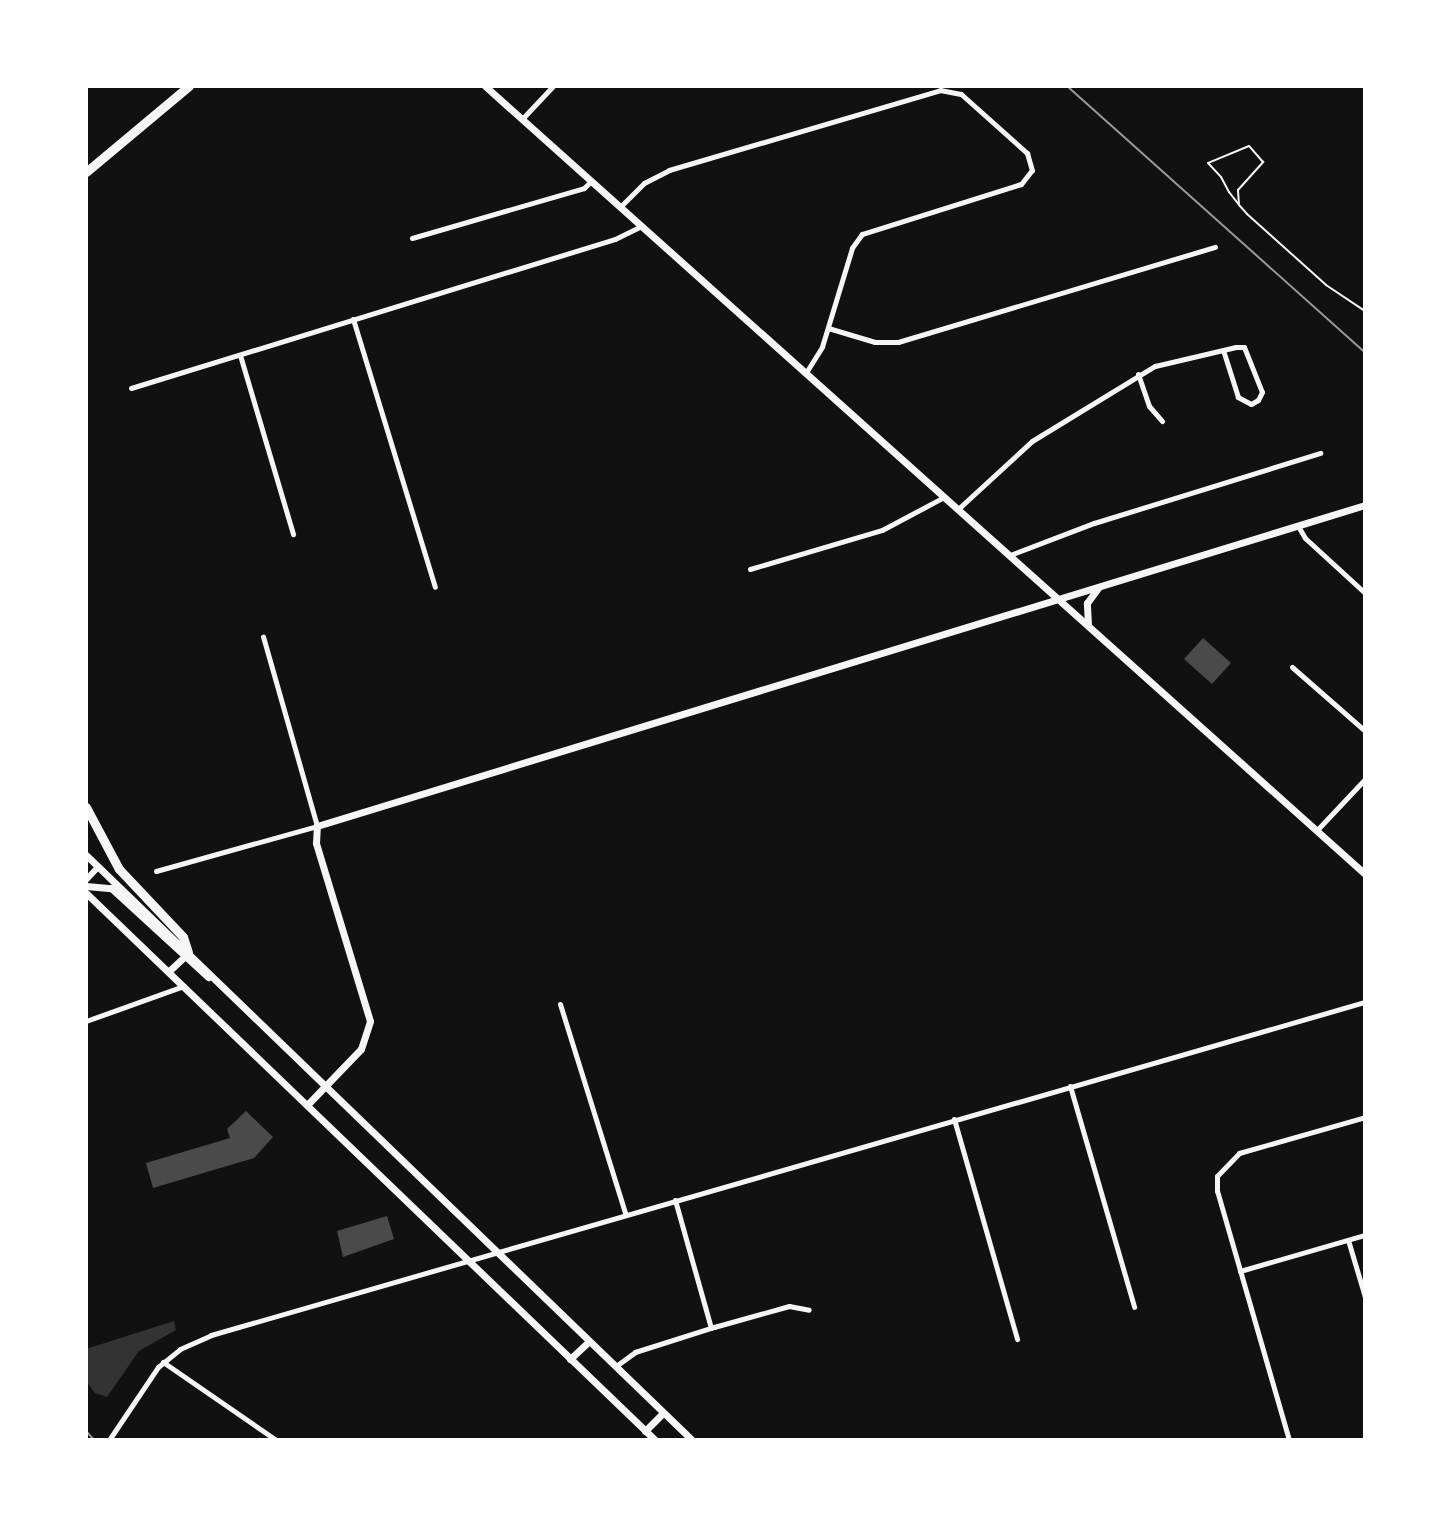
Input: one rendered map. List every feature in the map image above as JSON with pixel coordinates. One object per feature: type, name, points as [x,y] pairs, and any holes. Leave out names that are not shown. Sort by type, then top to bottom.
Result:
[{"type":"highway","points":[[86,172],[189,86]]},
{"type":"highway","points":[[86,807],[119,869],[183,937],[186,955]]},
{"type":"main road","points":[[485,86],[1365,874]]},
{"type":"main road","points":[[308,1104],[361,1049],[370,1021],[316,843],[317,826],[1365,505]]},
{"type":"main road","points":[[1088,625],[1087,603],[1099,586]]},
{"type":"main road","points":[[86,855],[186,955]]},
{"type":"main road","points":[[86,886],[111,888],[238,1001],[692,1440]]},
{"type":"main road","points":[[86,893],[655,1440]]},
{"type":"main road","points":[[169,971],[186,955]]},
{"type":"main road","points":[[570,1359],[589,1341]]},
{"type":"main road","points":[[645,1431],[663,1413]]},
{"type":"street","points":[[522,119],[553,86]]},
{"type":"street","points":[[620,207],[644,183],[669,170],[940,90],[961,94],[1027,153],[1030,176],[1021,184],[862,234],[852,248],[828,328],[806,373]]},
{"type":"street","points":[[412,238],[584,188],[591,181]]},
{"type":"street","points":[[131,388],[615,239],[642,226]]},
{"type":"street","points":[[828,328],[887,343],[1215,247]]},
{"type":"street","points":[[353,319],[435,587]]},
{"type":"street","points":[[958,509],[1032,441],[1138,374],[1223,350],[1244,347],[1262,392],[1258,400],[1251,404],[1238,397],[1223,350]]},
{"type":"street","points":[[240,354],[293,534]]},
{"type":"street","points":[[1138,374],[1149,406],[1162,421]]},
{"type":"street","points":[[1010,555],[1094,523],[1320,453]]},
{"type":"street","points":[[750,569],[882,530],[944,497]]},
{"type":"street","points":[[1298,526],[1312,546],[1365,593]]},
{"type":"street","points":[[156,871],[317,826],[263,637]]},
{"type":"street","points":[[1292,667],[1365,731]]},
{"type":"street","points":[[1317,830],[1365,779]]},
{"type":"street","points":[[86,880],[98,867]]},
{"type":"street","points":[[86,1021],[184,985]]},
{"type":"street","points":[[109,1440],[163,1362],[211,1335],[496,1249],[1365,1002]]},
{"type":"street","points":[[560,1004],[625,1213]]},
{"type":"street","points":[[1070,1086],[1134,1307]]},
{"type":"street","points":[[1289,1440],[1217,1191],[1224,1163],[1239,1153],[1365,1117]]},
{"type":"street","points":[[954,1119],[1017,1339]]},
{"type":"street","points":[[675,1200],[711,1328]]},
{"type":"street","points":[[1240,1271],[1365,1235]]},
{"type":"street","points":[[1348,1240],[1365,1297]]},
{"type":"street","points":[[616,1366],[635,1352],[711,1328],[789,1306],[809,1310]]},
{"type":"street","points":[[163,1362],[276,1440]]},
{"type":"lane","points":[[1239,205],[1238,190],[1263,162],[1249,146],[1208,163],[1239,205],[1326,285],[1365,311]]},
{"type":"shaded area","points":[[174,1321],[176,1330],[139,1351],[107,1397],[95,1393],[86,1381],[86,1349]]},
{"type":"building","points":[[1203,638],[1231,663],[1212,684],[1184,659]]},
{"type":"building","points":[[246,1111],[273,1137],[254,1158],[153,1188],[146,1163],[230,1138],[227,1129]]},
{"type":"building","points":[[387,1216],[394,1239],[343,1257],[337,1231]]},
{"type":"railway","points":[[1067,86],[1365,352]]},
{"type":"railway","points":[[86,1431],[94,1440]]}]
